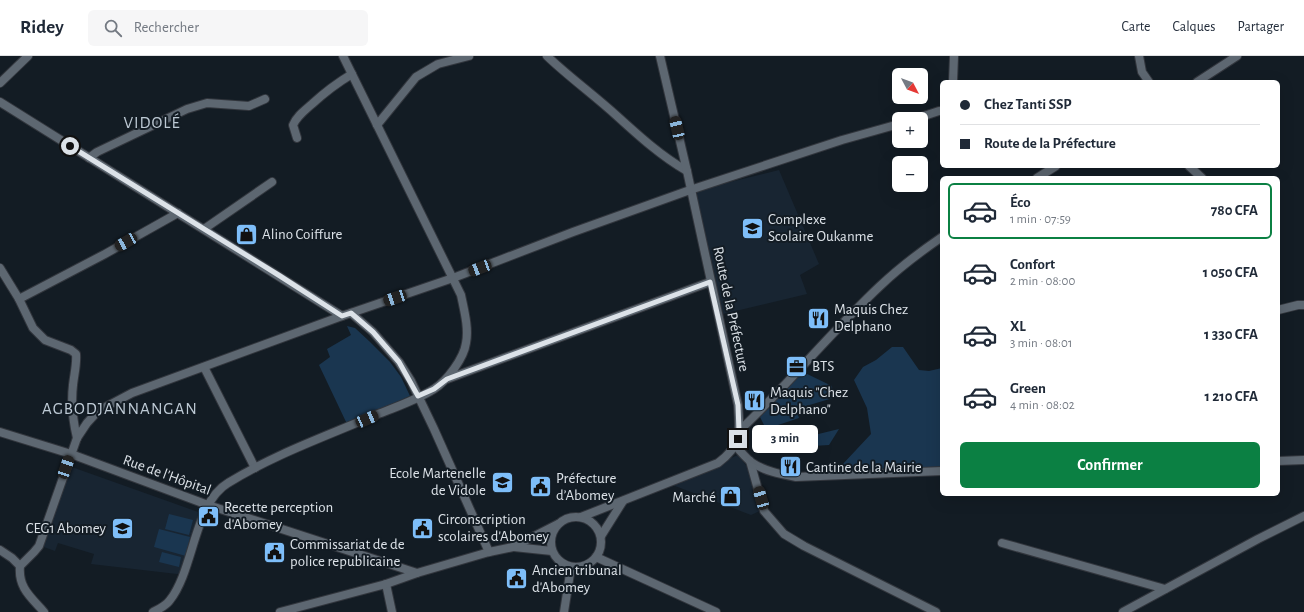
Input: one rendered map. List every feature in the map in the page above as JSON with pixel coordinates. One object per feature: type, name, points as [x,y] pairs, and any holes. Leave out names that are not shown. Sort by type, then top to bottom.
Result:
[{"type":"street","points":[[0,83],[28,56]]},
{"type":"street","points":[[153,612],[167,609],[170,600],[183,577],[208,505],[215,493],[220,488],[255,468],[434,389],[447,379],[457,365],[466,344],[466,327],[461,295],[343,56]]},
{"type":"street","points":[[377,125],[416,77],[438,64],[468,56]]},
{"type":"street","points":[[547,56],[630,129],[676,165],[687,171]]},
{"type":"street","name":"Route de la Préfecture","points":[[581,517],[718,463],[726,457],[735,445],[739,431],[738,405],[687,171],[660,56]]},
{"type":"street","points":[[954,56],[954,80]]},
{"type":"street","points":[[1139,56],[1142,72],[1148,80]]},
{"type":"street","points":[[1200,80],[1237,56]]},
{"type":"street","points":[[297,138],[293,126],[295,119],[336,83],[352,74]]},
{"type":"street","points":[[89,158],[97,152],[162,120],[194,107],[212,102],[249,106],[265,98]]},
{"type":"street","points":[[0,102],[342,316]]},
{"type":"street","points":[[928,114],[940,110]]},
{"type":"street","points":[[44,612],[21,584],[19,574],[20,566],[39,546],[77,438],[87,423],[98,411],[132,393],[342,316],[453,278],[573,232],[690,190],[842,140],[892,126]]},
{"type":"street","points":[[1040,176],[1053,168]]},
{"type":"street","points":[[1191,168],[1200,176]]},
{"type":"street","points":[[204,229],[272,182]]},
{"type":"street","points":[[19,299],[105,254],[178,213]]},
{"type":"street","points":[[739,431],[857,308],[917,254],[940,238]]},
{"type":"street","points":[[0,268],[37,333],[45,340],[71,350],[76,354],[77,359],[72,386],[73,416],[77,438]]},
{"type":"street","points":[[447,379],[710,282]]},
{"type":"street","points":[[1280,310],[1304,305]]},
{"type":"street","points":[[351,313],[373,332],[399,362],[418,396],[490,552]]},
{"type":"street","points":[[204,367],[255,468]]},
{"type":"street","name":"Rue de l'Hôpital","points":[[0,432],[71,454],[208,505],[417,573]]},
{"type":"street","points":[[735,445],[750,461],[771,471],[796,477],[940,471]]},
{"type":"street","points":[[1280,461],[1304,460]]},
{"type":"street","points":[[750,461],[764,511],[784,534],[804,546],[936,612]]},
{"type":"street","points":[[601,536],[624,500]]},
{"type":"street","points":[[1123,612],[1258,539],[1304,516]]},
{"type":"street","points":[[280,612],[386,584],[417,573],[513,547],[568,518],[581,517],[591,522],[599,530],[601,536],[601,547],[596,557],[588,565],[571,567],[560,562],[552,551],[551,546],[552,534],[558,524]]},
{"type":"street","points":[[1002,543],[1165,590]]},
{"type":"street","points":[[513,547],[552,551]]},
{"type":"street","points":[[0,550],[12,558],[20,566]]},
{"type":"street","points":[[596,557],[716,612]]},
{"type":"street","points":[[564,612],[571,567]]},
{"type":"street","points":[[386,584],[392,612]]},
{"type":"shaded area","name":"Complexe Scolaire Oukanme","points":[[779,170],[819,264],[800,275],[807,294],[723,314],[693,191]]},
{"type":"shaded area","points":[[347,326],[355,328],[390,362],[401,377],[410,396],[347,424],[319,365],[330,357],[327,349],[351,335]]},
{"type":"shaded area","points":[[892,347],[903,347],[919,370],[929,371],[940,368],[940,469],[840,473],[839,470],[842,465],[871,434],[867,408],[854,380],[863,367],[876,360]]},
{"type":"shaded area","points":[[803,372],[832,386],[833,398],[796,409],[799,418],[766,429],[760,417]]},
{"type":"shaded area","points":[[839,429],[829,445],[813,446],[802,438]]},
{"type":"shaded area","name":"Marché","points":[[738,455],[746,465],[762,510],[751,515],[670,484]]},
{"type":"shaded area","name":"CEG1 Abomey","points":[[69,466],[201,513],[181,573],[177,574],[91,564],[94,554],[58,543],[55,551],[41,546]]},
{"type":"shaded area","points":[[169,514],[193,520],[189,535],[165,529]]},
{"type":"shaded area","points":[[159,529],[190,537],[186,556],[154,547]]},
{"type":"shaded area","points":[[162,552],[181,557],[179,567],[159,562]]},
{"type":"place","name":"Complexe Scolaire Oukanme","points":[[753,228]]},
{"type":"place","name":"Alino Coiffure","points":[[246,234]]},
{"type":"place","name":"Maquis Chez Delphano","points":[[818,318]]},
{"type":"place","name":"BTS","points":[[796,366]]},
{"type":"place","name":"Maquis \"Chez Delphano\"","points":[[754,401]]},
{"type":"place","name":"Cantine de la Mairie","points":[[790,467]]},
{"type":"place","name":"Ecole Martenelle de Vidole","points":[[502,482]]},
{"type":"place","name":"Préfecture d’Abomey","points":[[541,487]]},
{"type":"place","name":"Marché","points":[[731,497]]},
{"type":"place","name":"Recette perception d'Abomey","points":[[209,516]]},
{"type":"place","name":"CEG1 Abomey","points":[[122,528]]},
{"type":"place","name":"Circonscription scolaires d'Abomey","points":[[422,528]]},
{"type":"place","name":"Commissariat de de police republicaine","points":[[275,553]]},
{"type":"place","name":"Ancien tribunal d'Abomey","points":[[517,579]]},
{"type":"district","name":"VIDOLÉ","points":[[152,122]]},
{"type":"district","name":"AGBODJANNANGAN","points":[[120,408]]},
{"type":"route","points":[[70,146],[342,316],[351,313],[373,332],[399,362],[411,381],[418,396],[434,389],[447,379],[710,282],[738,405],[738,439]]}]
